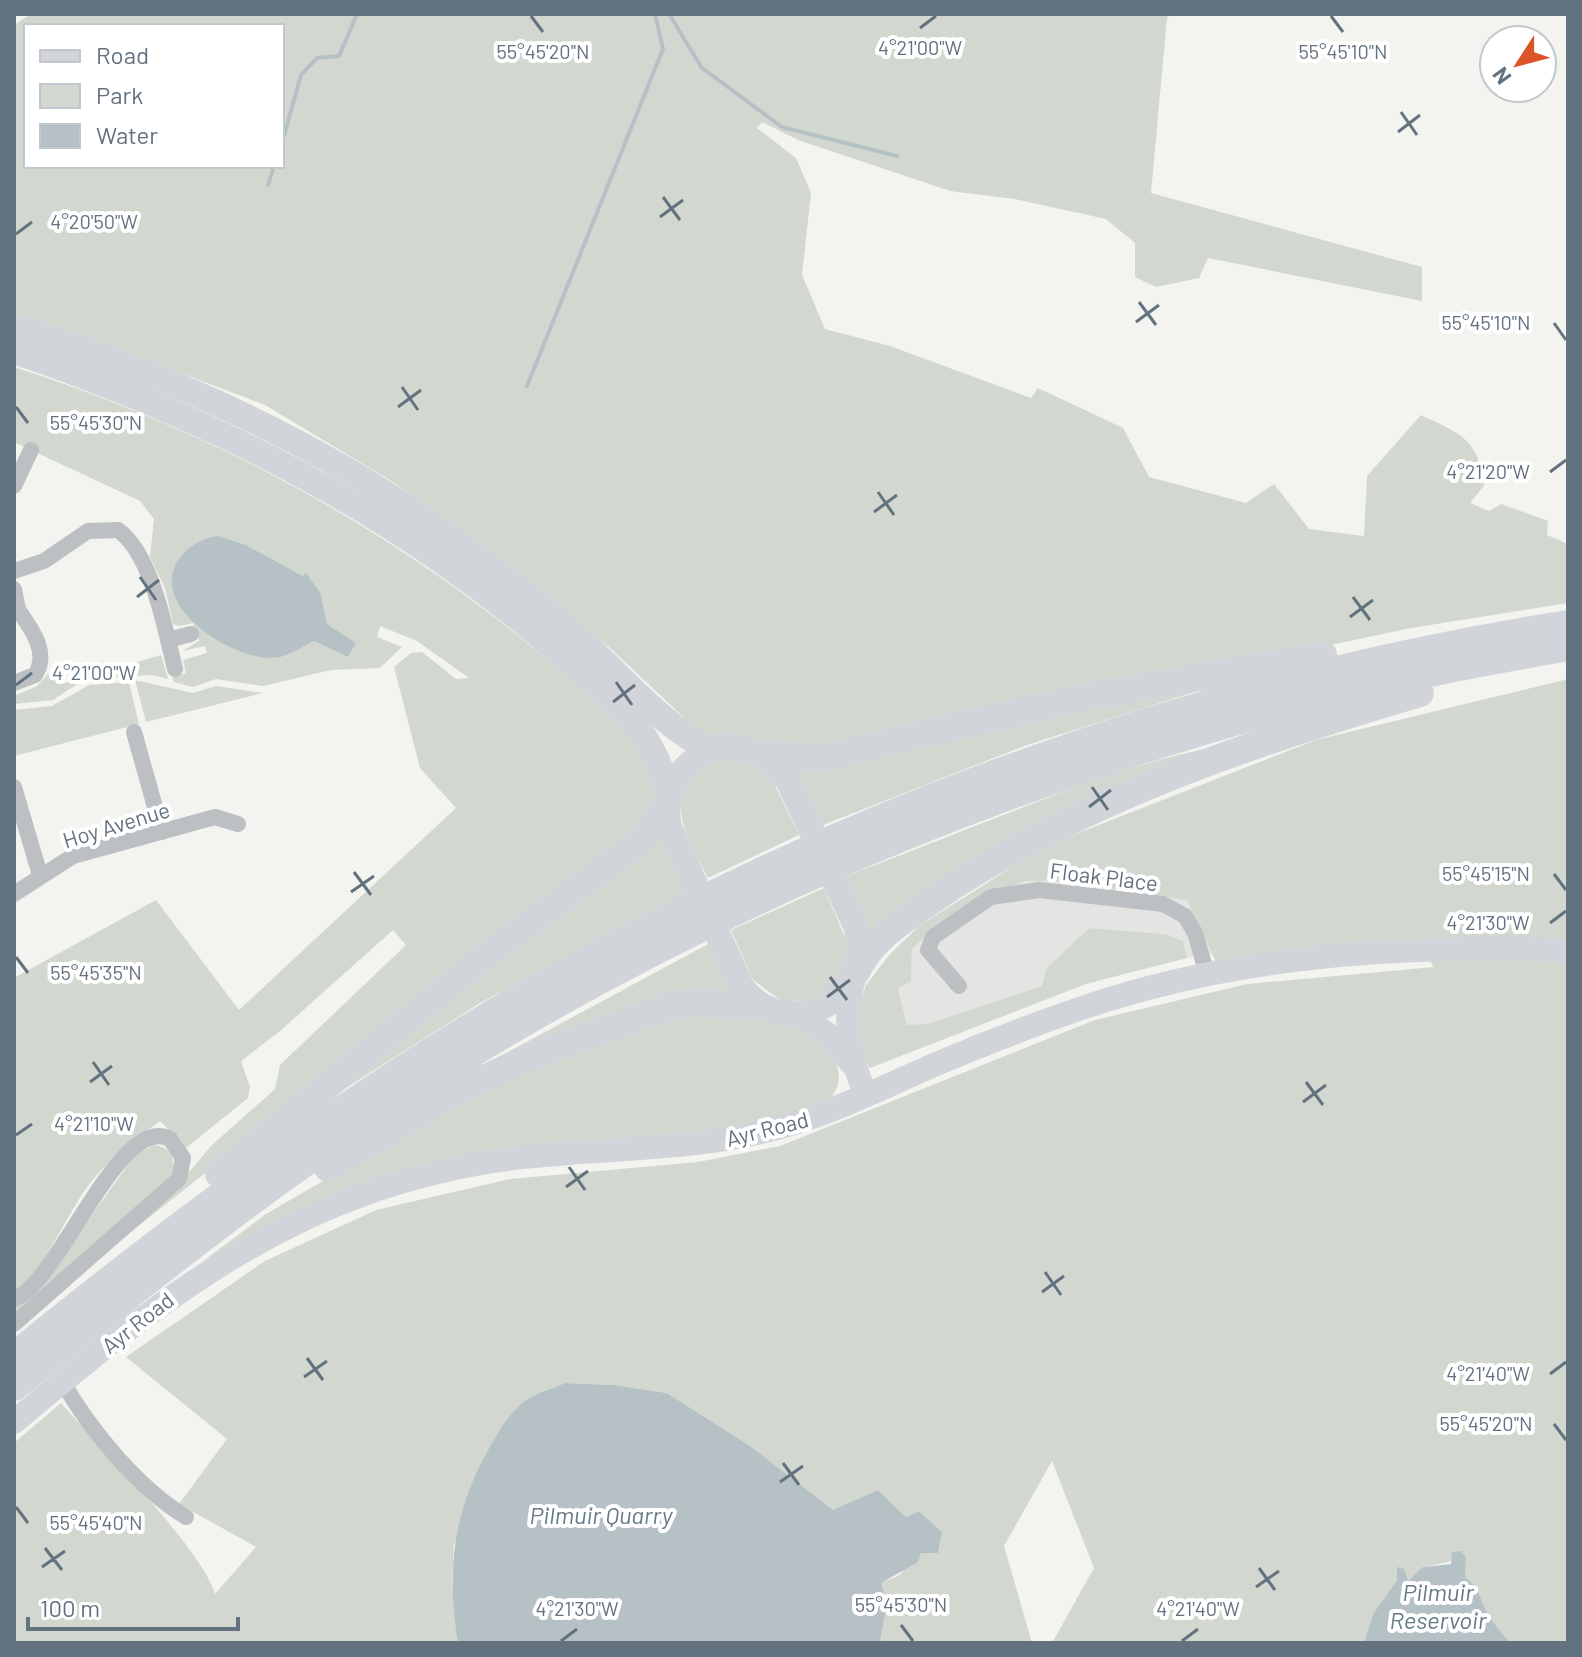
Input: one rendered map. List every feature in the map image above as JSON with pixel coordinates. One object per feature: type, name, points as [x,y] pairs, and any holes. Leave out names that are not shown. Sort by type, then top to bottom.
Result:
[{"type":"highway","points":[[14,326],[113,360],[205,398],[325,458],[385,494],[503,576],[579,637],[683,734],[714,749]]},
{"type":"highway","points":[[14,351],[134,394],[242,442],[354,504],[431,553],[529,626],[629,716],[659,757],[669,827],[679,852],[742,988],[761,1007]]},
{"type":"highway","points":[[14,1355],[143,1237],[335,1076],[478,962],[643,839],[689,764],[714,749],[740,746],[763,754],[819,759],[1116,690],[1568,611]]},
{"type":"highway","points":[[14,1355],[208,1203],[413,1063],[482,1020],[621,944],[794,855],[1018,766],[1180,712],[1390,657],[1568,624]]},
{"type":"highway","points":[[14,1387],[178,1255],[402,1097],[590,987],[786,886],[1043,783],[1220,726],[1393,681],[1568,647]]},
{"type":"highway","points":[[14,1403],[149,1293],[226,1236],[403,1122],[458,1091],[536,1055],[666,1007],[693,1002],[761,1007],[775,1013],[798,1014],[827,1004],[855,975],[863,958],[884,935],[959,882],[1126,796],[1311,726],[1430,689],[1568,656]]},
{"type":"highway","points":[[763,754],[779,767],[800,801],[852,913],[860,938],[855,975]]},
{"type":"main road","name":"Ayr Road","points":[[14,1422],[62,1381],[205,1272],[265,1236],[345,1201],[411,1179],[483,1163],[693,1144],[796,1122],[1085,1007],[1207,974],[1349,953],[1479,947],[1568,950]]},
{"type":"main road","points":[[855,975],[846,1010],[853,1065],[866,1095]]},
{"type":"main road","points":[[798,1014],[827,1034],[853,1065]]},
{"type":"street","points":[[14,486],[31,450]]},
{"type":"street","points":[[14,571],[44,561],[88,531],[118,530],[135,548],[156,594],[175,669]]},
{"type":"street","points":[[14,589],[22,615],[34,630],[41,658],[35,675],[14,683]]},
{"type":"street","points":[[168,640],[191,634]]},
{"type":"street","points":[[134,732],[162,832]]},
{"type":"street","points":[[14,787],[40,875]]},
{"type":"street","name":"Hoy Avenue","points":[[14,894],[73,856],[215,817],[238,824]]},
{"type":"street","name":"Floak Place","points":[[959,986],[928,950],[933,937],[991,897],[1039,890],[1163,904],[1185,916],[1195,933],[1207,974]]},
{"type":"street","points":[[14,1299],[37,1282],[114,1169],[150,1138],[170,1139],[183,1158],[179,1179],[14,1324]]},
{"type":"street","points":[[62,1381],[139,1481],[158,1500],[186,1517]]},
{"type":"shaded area","points":[[1024,881],[1061,881],[1187,900],[1213,954],[1187,958],[1183,941],[1165,934],[1089,928],[1042,986],[927,1024],[907,1026],[898,989],[911,981],[912,949],[942,921]]},
{"type":"green space","points":[[31,14],[1170,14],[1167,18],[1151,193],[1422,267],[1422,301],[1208,258],[1199,278],[1156,287],[1135,277],[1135,243],[1106,219],[1015,199],[950,191],[798,140],[762,122],[757,128],[796,158],[811,193],[802,275],[825,329],[890,346],[1031,398],[1038,388],[1123,428],[1149,477],[1246,503],[1274,484],[1309,529],[1364,536],[1367,476],[1421,415],[1457,433],[1478,458],[1484,486],[1470,503],[1489,511],[1501,504],[1548,521],[1547,535],[1568,544],[1568,603],[1411,628],[803,756],[711,736],[694,727],[610,648],[514,569],[393,482],[265,405],[62,328],[14,315],[14,25]]},
{"type":"green space","points":[[14,367],[161,422],[301,491],[369,530],[434,573],[497,619],[587,693],[625,729],[635,743],[656,793],[646,823],[112,1247],[178,1185],[212,1145],[275,1089],[280,1065],[406,945],[393,930],[280,1031],[241,1061],[250,1087],[248,1098],[186,1148],[160,1121],[106,1165],[82,1194],[34,1273],[14,1293],[14,978],[156,900],[239,1010],[456,808],[420,768],[394,667],[411,653],[422,652],[456,679],[469,678],[417,641],[380,626],[377,637],[402,647],[380,668],[331,670],[263,686],[216,679],[193,687],[174,682],[172,677],[186,673],[183,660],[207,653],[205,646],[182,651],[199,641],[193,623],[173,624],[165,588],[150,557],[154,519],[140,501],[14,442]],"holes":[[[246,545],[303,576],[321,594],[327,624],[356,643],[348,656],[314,641],[284,653],[262,655],[210,636]]]},
{"type":"green space","points":[[161,655],[168,679],[152,675],[98,678],[82,681],[53,700],[14,704],[14,696],[37,686],[48,674],[61,684]]},
{"type":"green space","points":[[1568,679],[1568,1643],[1510,1643],[1489,1617],[1475,1585],[1465,1577],[1466,1558],[1424,1567],[1408,1581],[1397,1580],[1373,1614],[1364,1643],[1052,1643],[1094,1568],[1052,1461],[1004,1546],[1032,1643],[880,1643],[887,1602],[880,1583],[898,1576],[921,1553],[938,1552],[942,1532],[919,1511],[906,1517],[878,1490],[833,1511],[750,1446],[667,1393],[614,1385],[565,1383],[454,1544],[452,1580],[458,1643],[14,1643],[14,1443],[61,1403],[191,1551],[215,1594],[256,1547],[179,1504],[227,1439],[126,1357],[265,1261],[376,1210],[510,1179],[698,1162],[780,1146],[1095,1020],[1247,984],[1434,967],[1415,940],[1216,962],[1187,900],[1061,881],[1024,881],[942,921],[912,949],[911,981],[898,989],[907,1025],[927,1024],[1042,986],[1046,969],[1089,928],[1165,934],[1183,941],[1187,958],[1086,984],[870,1068],[855,1043],[856,1018],[866,985],[890,954],[919,926],[1045,846],[1316,740]]},
{"type":"green space","points":[[135,680],[193,693],[216,686],[263,693],[146,722]]},
{"type":"green space","points":[[129,682],[139,724],[14,756],[14,710],[52,706],[89,685]]},
{"type":"green space","points":[[1210,687],[1027,745],[823,825],[793,771],[993,726]]},
{"type":"green space","points":[[1275,732],[870,938],[847,876],[1093,780],[1166,758]]},
{"type":"green space","points":[[721,756],[748,761],[767,769],[799,835],[708,878],[686,832],[680,806],[689,779]]},
{"type":"green space","points":[[661,835],[688,893],[480,1003],[305,1114]]},
{"type":"green space","points":[[824,888],[849,947],[846,964],[835,984],[815,999],[783,1002],[753,980],[731,930]]},
{"type":"green space","points":[[710,943],[735,996],[469,1073]]},
{"type":"green space","points":[[681,1016],[769,1020],[811,1035],[826,1048],[837,1066],[839,1077],[835,1092],[825,1105],[700,1138],[569,1147],[299,1212],[202,1262],[266,1214],[411,1130],[513,1077]]},
{"type":"green space","points":[[154,1145],[167,1150],[172,1158],[169,1182],[14,1315],[14,1304],[27,1301],[46,1279],[135,1155]]},
{"type":"water","points":[[218,536],[246,545],[303,576],[306,573],[321,594],[327,624],[356,643],[348,657],[314,641],[280,657],[252,655],[222,643],[196,625],[178,603],[173,591],[174,568],[187,550]]},
{"type":"water","name":"Pilmuir Quarry","points":[[565,1383],[614,1385],[667,1393],[750,1446],[833,1510],[878,1490],[906,1517],[919,1511],[942,1532],[938,1553],[921,1553],[918,1562],[881,1583],[887,1602],[880,1643],[458,1643],[453,1565],[468,1493],[491,1445],[515,1410],[529,1398]]},
{"type":"water","name":"Pilmuir Reservoir","points":[[1461,1551],[1466,1558],[1465,1577],[1475,1585],[1489,1617],[1510,1643],[1364,1643],[1373,1614],[1397,1580],[1397,1567],[1404,1569],[1408,1581],[1423,1567],[1451,1564],[1452,1552]]},
{"type":"waterway","points":[[284,136],[301,75],[317,58],[339,56],[357,14]]},
{"type":"waterway","points":[[527,386],[663,49],[655,14]]},
{"type":"waterway","points":[[669,14],[702,68],[782,127],[897,156]]},
{"type":"waterway","points":[[268,185],[273,168]]}]
